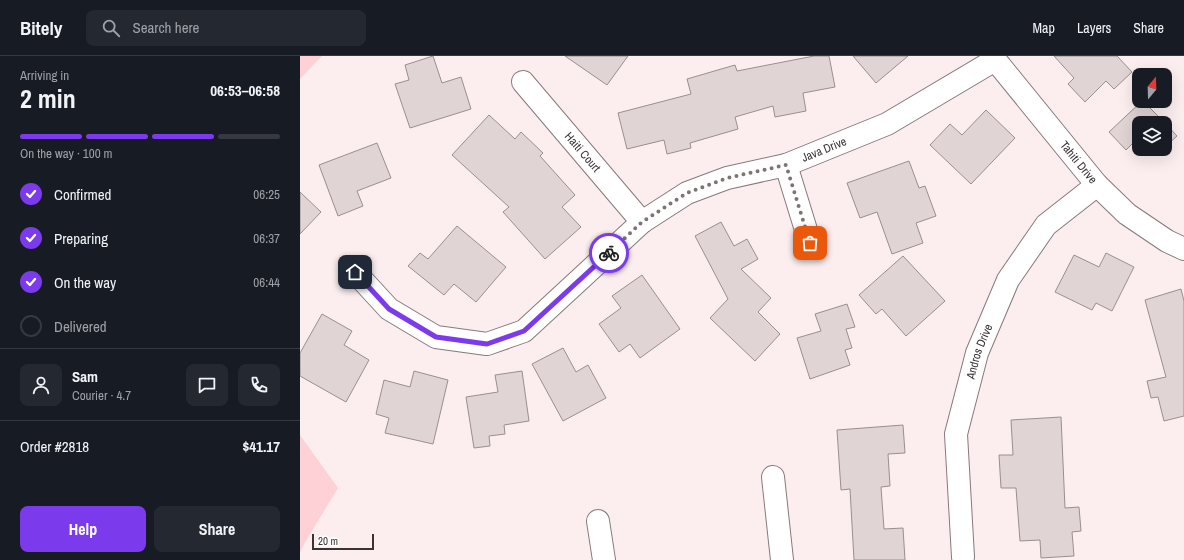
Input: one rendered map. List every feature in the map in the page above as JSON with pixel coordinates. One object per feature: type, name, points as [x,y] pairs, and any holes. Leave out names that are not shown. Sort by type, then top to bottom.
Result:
[{"type":"street","name":"Java Drive","points":[[355,272],[389,309],[436,337],[487,344],[524,331],[642,222],[687,193],[727,178],[786,165],[887,124],[993,58]]},
{"type":"street","name":"Tahiti Drive","points":[[993,58],[1097,184],[1127,214],[1167,241],[1184,249]]},
{"type":"street","name":"Haiti Court","points":[[523,82],[642,222]]},
{"type":"street","points":[[786,165],[810,243]]},
{"type":"street","name":"Andros Drive","points":[[963,557],[956,434],[977,353],[1008,280],[1046,225],[1097,184]]},
{"type":"street","points":[[773,477],[782,560]]},
{"type":"street","points":[[598,522],[604,560]]},
{"type":"shaded area","points":[[300,56],[322,56],[300,79]]},
{"type":"shaded area","points":[[300,435],[338,488],[300,553]]},
{"type":"building","points":[[433,56],[442,83],[461,77],[471,109],[410,128],[395,84],[409,80],[405,65]]},
{"type":"building","points":[[565,56],[628,56],[607,85]]},
{"type":"building","points":[[814,56],[829,56],[835,87],[803,93],[806,111],[775,117],[773,106],[735,117],[738,129],[690,143],[691,148],[667,154],[664,140],[627,149],[618,113],[691,94],[687,79],[735,65],[737,71]]},
{"type":"building","points":[[853,56],[908,56],[876,83]]},
{"type":"building","points":[[1054,56],[1117,56],[1132,72],[1114,89],[1106,81],[1085,102],[1068,84],[1074,78]]},
{"type":"building","points":[[1135,108],[1150,108],[1158,116],[1132,116],[1132,144],[1126,150],[1109,132]]},
{"type":"building","points":[[986,110],[1015,138],[971,184],[930,145],[950,124],[962,135]]},
{"type":"building","points":[[489,115],[515,139],[521,132],[543,153],[540,156],[575,195],[562,207],[581,227],[545,259],[503,212],[509,207],[452,155]]},
{"type":"building","points":[[1172,131],[1177,136],[1172,141]]},
{"type":"building","points":[[377,143],[391,178],[357,191],[363,206],[338,216],[319,165]]},
{"type":"building","points":[[909,161],[919,188],[925,186],[936,216],[916,223],[923,243],[892,254],[877,212],[860,218],[847,183]]},
{"type":"building","points":[[300,192],[321,212],[300,234]]},
{"type":"building","points":[[721,222],[734,246],[747,239],[758,259],[741,269],[771,298],[758,312],[780,334],[755,361],[710,318],[728,299],[695,236]]},
{"type":"building","points":[[457,226],[506,267],[476,302],[454,284],[444,295],[408,266],[420,253],[428,259]]},
{"type":"building","points":[[1106,253],[1134,267],[1112,311],[1096,303],[1092,310],[1055,292],[1074,255],[1099,267]]},
{"type":"building","points":[[903,256],[945,301],[906,336],[882,309],[876,314],[859,295]]},
{"type":"building","points":[[642,275],[680,329],[640,358],[630,344],[619,352],[599,324],[621,308],[612,296]]},
{"type":"building","points":[[1181,289],[1184,301],[1184,416],[1164,421],[1158,397],[1151,398],[1147,381],[1166,377],[1145,300]]},
{"type":"building","points":[[847,304],[855,327],[846,329],[852,348],[845,350],[850,365],[810,379],[797,338],[821,331],[815,314]]},
{"type":"building","points":[[322,314],[352,331],[344,345],[369,360],[346,402],[300,376],[300,353]]},
{"type":"building","points":[[563,348],[576,372],[588,365],[606,398],[563,421],[532,364]]},
{"type":"building","points":[[414,371],[448,380],[433,444],[385,433],[389,418],[376,414],[384,380],[410,387]]},
{"type":"building","points":[[522,371],[529,421],[504,425],[505,434],[489,436],[490,446],[474,448],[466,397],[498,392],[495,375]]},
{"type":"building","points":[[1061,417],[1065,508],[1079,507],[1081,531],[1072,532],[1074,556],[1041,558],[1040,540],[1020,541],[1016,488],[1001,488],[999,455],[1013,455],[1011,420]]},
{"type":"building","points":[[903,425],[905,453],[888,454],[890,486],[881,487],[884,529],[903,528],[905,560],[854,560],[850,489],[841,490],[837,430]]},
{"type":"way so far","points":[[609,253],[642,222],[687,193],[727,178],[786,165],[810,243]]},
{"type":"route","points":[[355,272],[389,309],[436,337],[487,344],[524,331],[609,253]]}]
